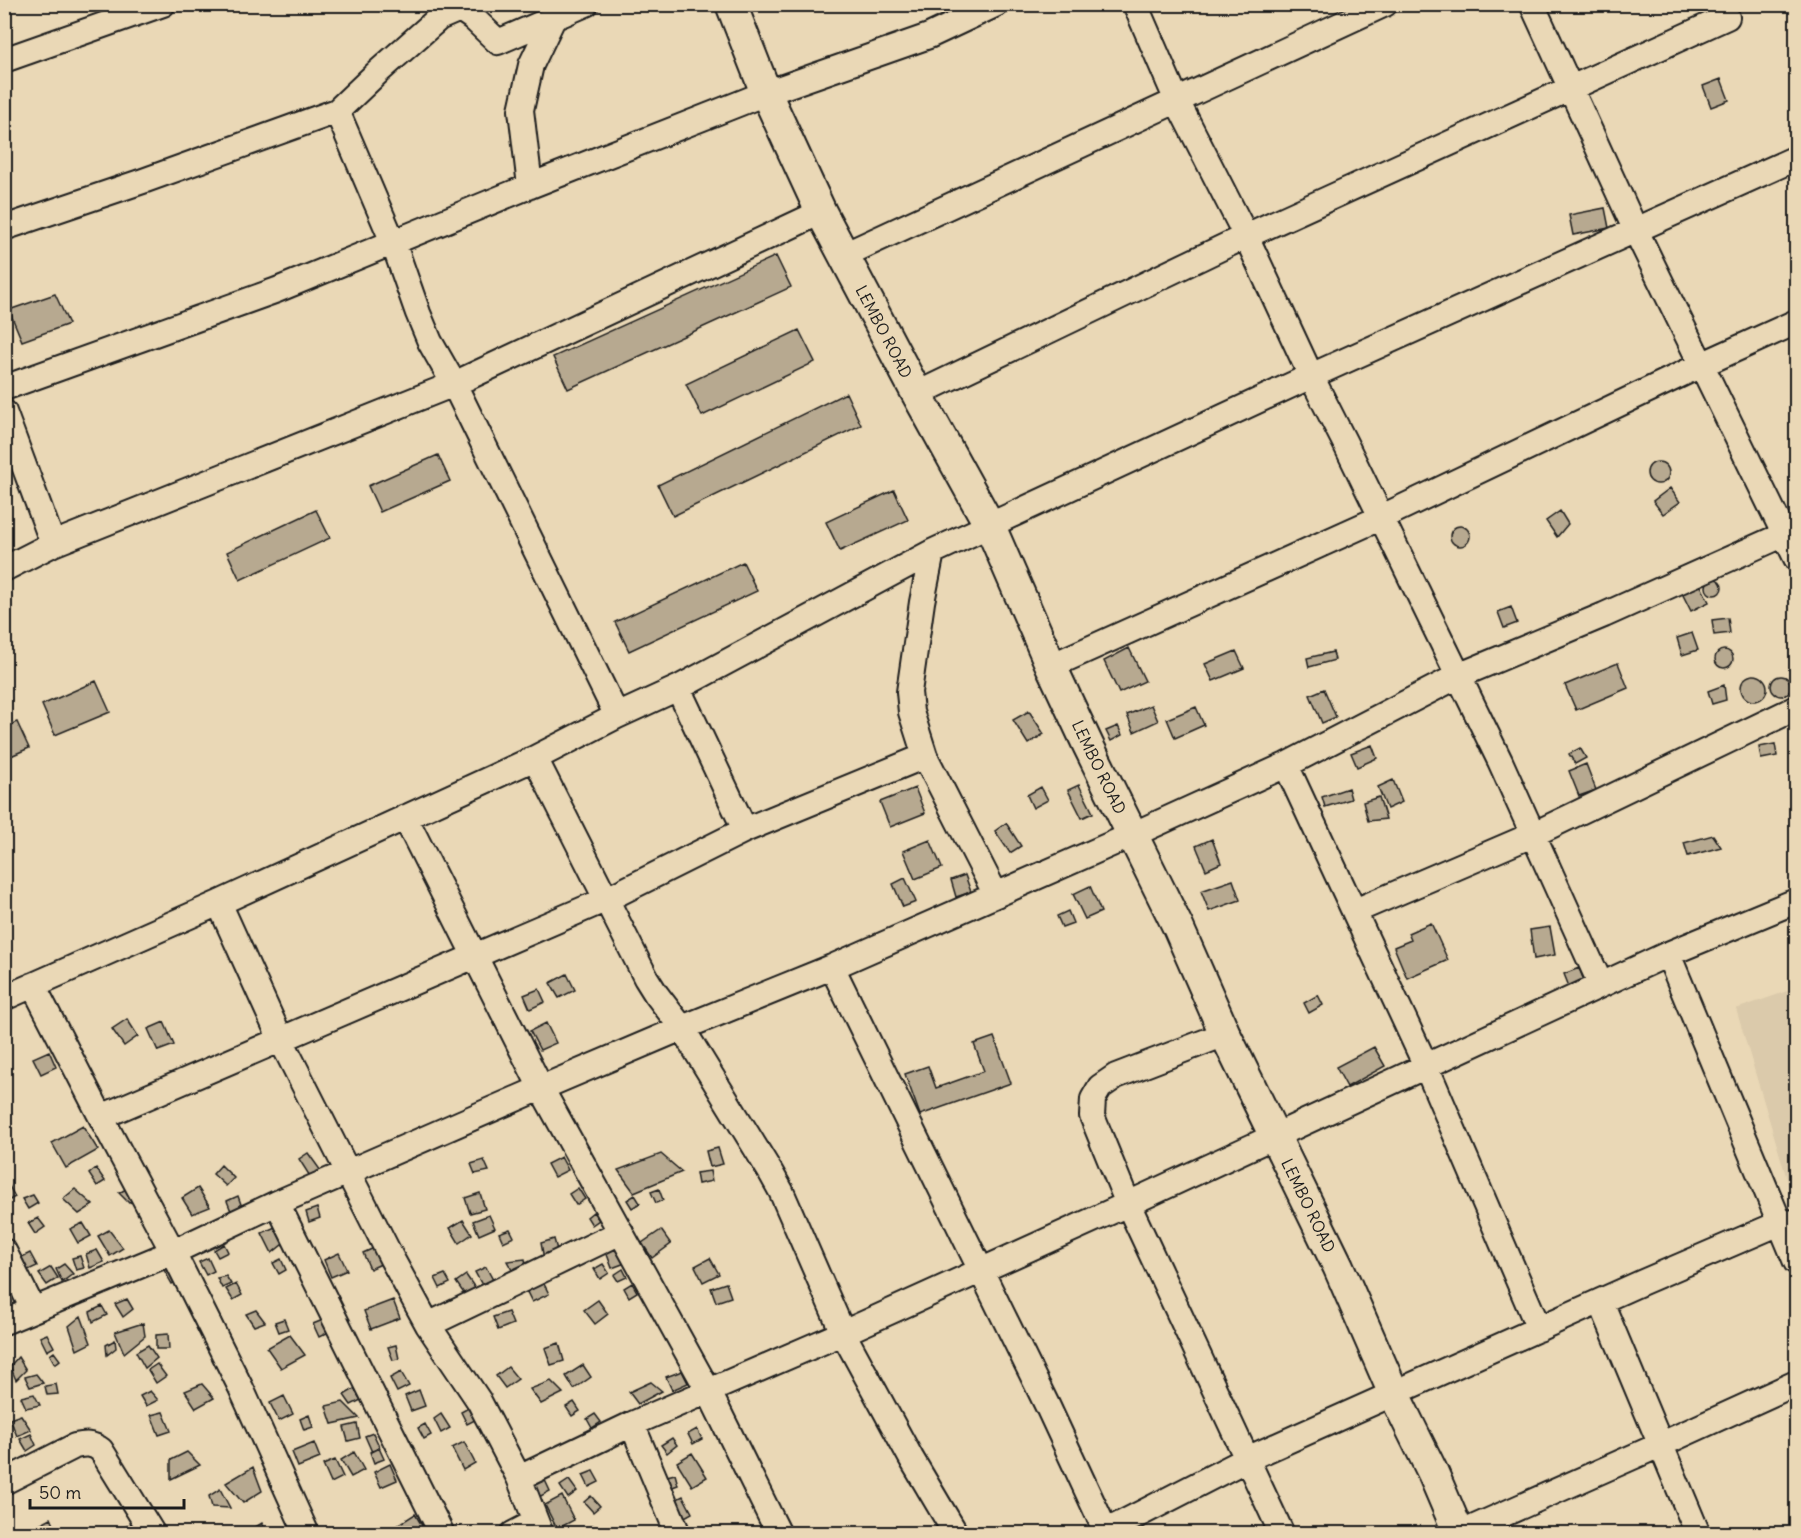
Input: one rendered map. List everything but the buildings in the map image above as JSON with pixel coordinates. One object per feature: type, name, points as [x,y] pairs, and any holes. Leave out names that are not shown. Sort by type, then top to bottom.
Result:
[{"type":"street","points":[[4,60],[163,4]]},
{"type":"street","points":[[4,228],[337,111],[439,18],[460,9],[498,42],[586,4]]},
{"type":"street","name":"LEMBO ROAD","points":[[731,4],[766,93],[821,212],[990,526],[1051,666],[1178,927],[1225,1034],[1338,1266],[1394,1394],[1433,1473],[1459,1533]]},
{"type":"street","points":[[4,388],[277,290],[530,186],[766,93],[929,36],[997,4]]},
{"type":"street","points":[[1134,4],[1177,101],[1246,236],[1311,375],[1500,761],[1601,985]]},
{"type":"street","points":[[844,255],[1385,4]]},
{"type":"street","points":[[1532,4],[1636,231],[1701,365],[1791,531],[1797,558]]},
{"type":"street","points":[[917,394],[1246,236],[1727,17]]},
{"type":"street","points":[[530,186],[521,110],[531,65],[553,19]]},
{"type":"street","points":[[337,111],[393,242],[430,342],[454,384],[617,716]]},
{"type":"street","points":[[4,998],[219,903],[535,758],[678,688],[932,552],[1311,375],[1797,158]]},
{"type":"street","points":[[4,569],[52,544],[454,384],[821,212]]},
{"type":"street","points":[[1051,666],[1382,517],[1701,365],[1797,322]]},
{"type":"street","points":[[4,412],[52,544]]},
{"type":"street","points":[[4,1322],[173,1252],[277,1203],[541,1088],[832,967],[1132,835],[1286,765],[1458,676],[1604,615],[1791,531]]},
{"type":"street","points":[[932,552],[909,692],[911,712],[925,756],[996,895]]},
{"type":"street","points":[[678,688],[746,830]]},
{"type":"street","points":[[1355,910],[1532,835],[1797,708]]},
{"type":"street","points":[[101,1117],[607,899],[746,830],[925,756]]},
{"type":"street","points":[[535,758],[646,978],[682,1028],[776,1182],[843,1333],[911,1458],[956,1533]]},
{"type":"street","points":[[1286,765],[1426,1066],[1539,1329]]},
{"type":"street","points":[[405,817],[541,1088],[709,1392],[771,1531]]},
{"type":"street","points":[[519,1478],[632,1424],[843,1333],[1128,1204],[1668,954],[1797,901]]},
{"type":"street","points":[[219,903],[281,1040],[392,1259],[428,1325],[479,1401],[519,1478],[539,1528],[513,1533]]},
{"type":"street","points":[[1668,954],[1788,1223],[1797,1262]]},
{"type":"street","points":[[832,967],[1048,1407],[1105,1533],[1247,1459],[1539,1329],[1788,1223]]},
{"type":"street","points":[[33,985],[173,1252],[241,1388],[307,1533]]},
{"type":"street","points":[[1225,1034],[1116,1076],[1100,1087],[1096,1093],[1093,1099],[1092,1116],[1128,1204],[1282,1533]]},
{"type":"street","points":[[277,1203],[442,1533]]},
{"type":"street","points":[[428,1325],[621,1232]]},
{"type":"street","points":[[4,1251],[33,1309]]},
{"type":"street","points":[[1601,1302],[1698,1533]]},
{"type":"street","points":[[1459,1533],[1797,1383]]},
{"type":"street","points":[[632,1424],[678,1533]]},
{"type":"street","points":[[4,1482],[75,1446],[95,1445],[101,1450],[153,1533]]},
{"type":"shaded area","points":[[1796,988],[1796,1209],[1736,1009]]}]
